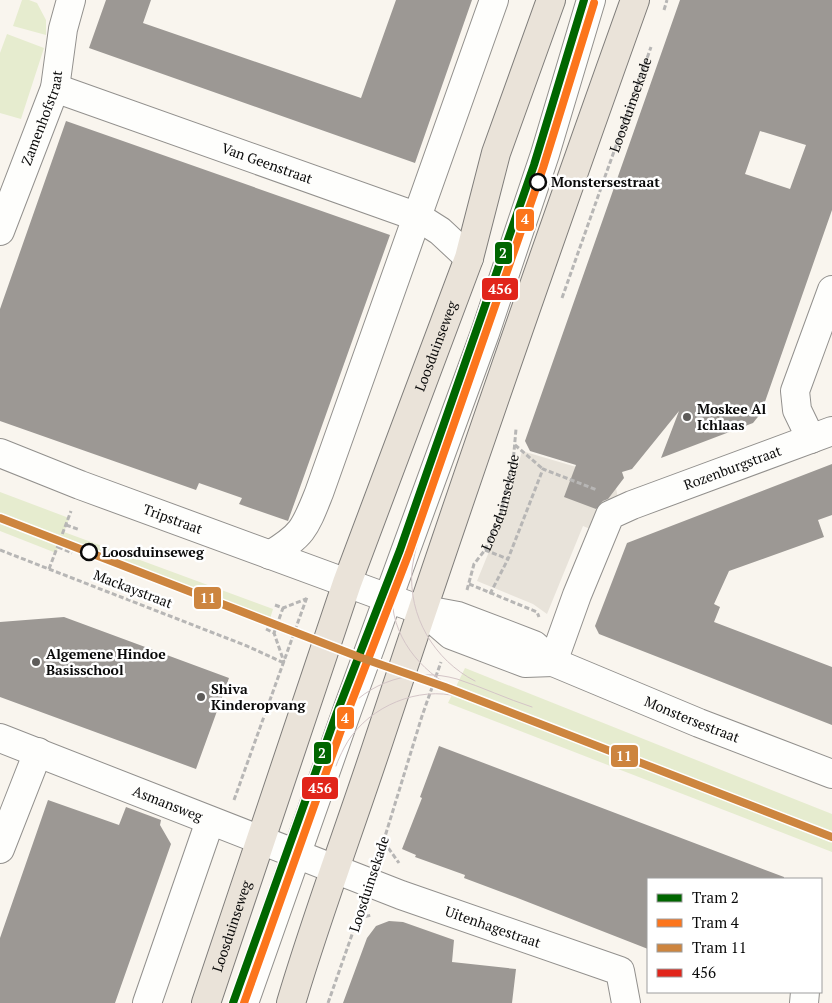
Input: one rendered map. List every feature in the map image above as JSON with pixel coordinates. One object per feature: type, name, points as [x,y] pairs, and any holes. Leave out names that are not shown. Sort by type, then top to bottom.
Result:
[{"type":"main road","name":"Loosduinseweg","points":[[206,1003],[347,583],[469,258],[496,153],[551,0]]},
{"type":"main road","points":[[291,1003],[307,949],[336,870],[422,610],[574,170],[635,0]]},
{"type":"street","name":"Zamenhofstraat","points":[[0,231],[55,88],[62,29],[71,0]]},
{"type":"street","points":[[270,555],[291,542],[306,526],[494,0]]},
{"type":"street","points":[[244,1003],[488,324],[545,154],[591,0]]},
{"type":"street","name":"Van Geenstraat","points":[[55,88],[418,217],[440,231],[469,258]]},
{"type":"street","points":[[822,435],[797,410],[796,392],[832,290]]},
{"type":"street","name":"Rozenburgstraat","points":[[632,505],[822,435]]},
{"type":"street","name":"Tripstraat","points":[[0,453],[80,485],[347,583]]},
{"type":"street","points":[[554,662],[577,595],[610,515],[632,505]]},
{"type":"street","name":"Monstersestraat","points":[[347,583],[422,610],[525,663],[554,662],[699,724],[832,774]]},
{"type":"street","name":"Asmansweg","points":[[0,738],[336,870]]},
{"type":"street","points":[[0,849],[38,752]]},
{"type":"street","points":[[147,1003],[210,821]]},
{"type":"street","name":"Uitenhagestraat","points":[[336,870],[620,971],[626,1003]]},
{"type":"path","points":[[661,18],[667,0]]},
{"type":"path","name":"Loosduinsekade","points":[[562,298],[652,45]]},
{"type":"path","name":"Loosduinsekade","points":[[328,1003],[370,883],[422,716],[474,564],[485,550],[501,513],[513,463],[516,426]]},
{"type":"path","points":[[515,445],[543,469],[632,505]]},
{"type":"path","points":[[490,594],[508,559],[543,469]]},
{"type":"path","points":[[50,569],[80,485]]},
{"type":"path","points":[[66,525],[80,530]]},
{"type":"path","points":[[58,547],[72,553]]},
{"type":"path","name":"Mackaystraat","points":[[0,550],[247,646],[284,663]]},
{"type":"path","points":[[485,550],[508,559]]},
{"type":"path","points":[[242,777],[306,599],[283,608],[275,605]]},
{"type":"path","points":[[283,608],[274,632],[284,663]]},
{"type":"path","points":[[266,629],[274,632]]},
{"type":"green space","points":[[22,0],[37,3],[46,20],[46,35],[13,26]]},
{"type":"green space","points":[[7,34],[44,48],[21,119],[0,113],[0,53]]},
{"type":"green space","points":[[0,492],[69,518],[64,532],[273,609],[269,622],[60,541],[56,553],[0,531]]},
{"type":"green space","points":[[465,668],[832,814],[832,852],[448,703]]},
{"type":"shaded area","points":[[522,451],[614,478],[618,498],[590,529],[583,526],[547,614],[533,604],[477,581],[506,510]]},
{"type":"building","points":[[106,0],[151,0],[143,23],[361,98],[396,0],[472,0],[415,163],[89,48]]},
{"type":"building","points":[[680,0],[832,0],[832,210],[761,413],[753,423],[661,458],[679,411],[632,469],[622,472],[624,478],[608,499],[603,501],[596,509],[564,497],[576,465],[530,451],[525,441]],"holes":[[[760,131],[806,145],[790,189],[745,174]]]},
{"type":"building","points":[[66,121],[390,235],[288,521],[239,504],[242,498],[199,483],[196,490],[0,421],[0,309]]},
{"type":"building","points":[[832,464],[832,515],[818,520],[824,537],[729,571],[714,604],[720,607],[714,622],[832,667],[832,725],[599,634],[595,626],[627,543]]},
{"type":"building","points":[[64,617],[229,678],[196,769],[0,697],[0,622]]},
{"type":"building","points":[[439,746],[784,878],[647,878],[647,949],[464,878],[465,875],[415,857],[416,855],[402,849],[422,798],[420,797]]},
{"type":"building","points":[[48,800],[119,825],[126,807],[161,820],[160,825],[171,844],[115,1003],[0,1003],[0,938]]},
{"type":"building","points":[[389,921],[403,922],[454,940],[452,962],[516,969],[512,1003],[343,1003],[367,938],[376,926]]},
{"type":"tram line","name":"2","points":[[233,1003],[336,715],[400,550],[534,165],[584,0]]},
{"type":"tram line","name":"4","points":[[244,1003],[345,719],[409,553],[543,168],[594,3]]},
{"type":"tram line","name":"11","points":[[0,518],[359,657],[445,687],[832,837]]},
{"type":"tram line","points":[[423,523],[412,569],[414,603],[419,620],[436,649],[447,661],[475,681]]},
{"type":"tram line","points":[[400,550],[392,586],[394,615],[399,630],[414,656],[425,667],[449,686],[463,693]]},
{"type":"tram line","points":[[323,751],[338,721],[364,694],[378,686],[409,676],[425,675],[457,679],[532,707]]},
{"type":"tram line","points":[[336,766],[352,735],[363,723],[375,713],[404,699],[420,695],[451,695],[517,715]]},
{"type":"transit line","name":"456","points":[[244,1003],[348,708],[485,333],[545,154],[591,0]]},
{"type":"place","name":"Monstersestraat","points":[[538,182]]},
{"type":"place","name":"Moskee Al Ichlaas","points":[[687,417]]},
{"type":"place","name":"Loosduinseweg","points":[[89,552]]},
{"type":"place","name":"Algemene Hindoe Basisschool","points":[[36,662]]},
{"type":"place","name":"Shiva Kinderopvang","points":[[201,697]]}]
